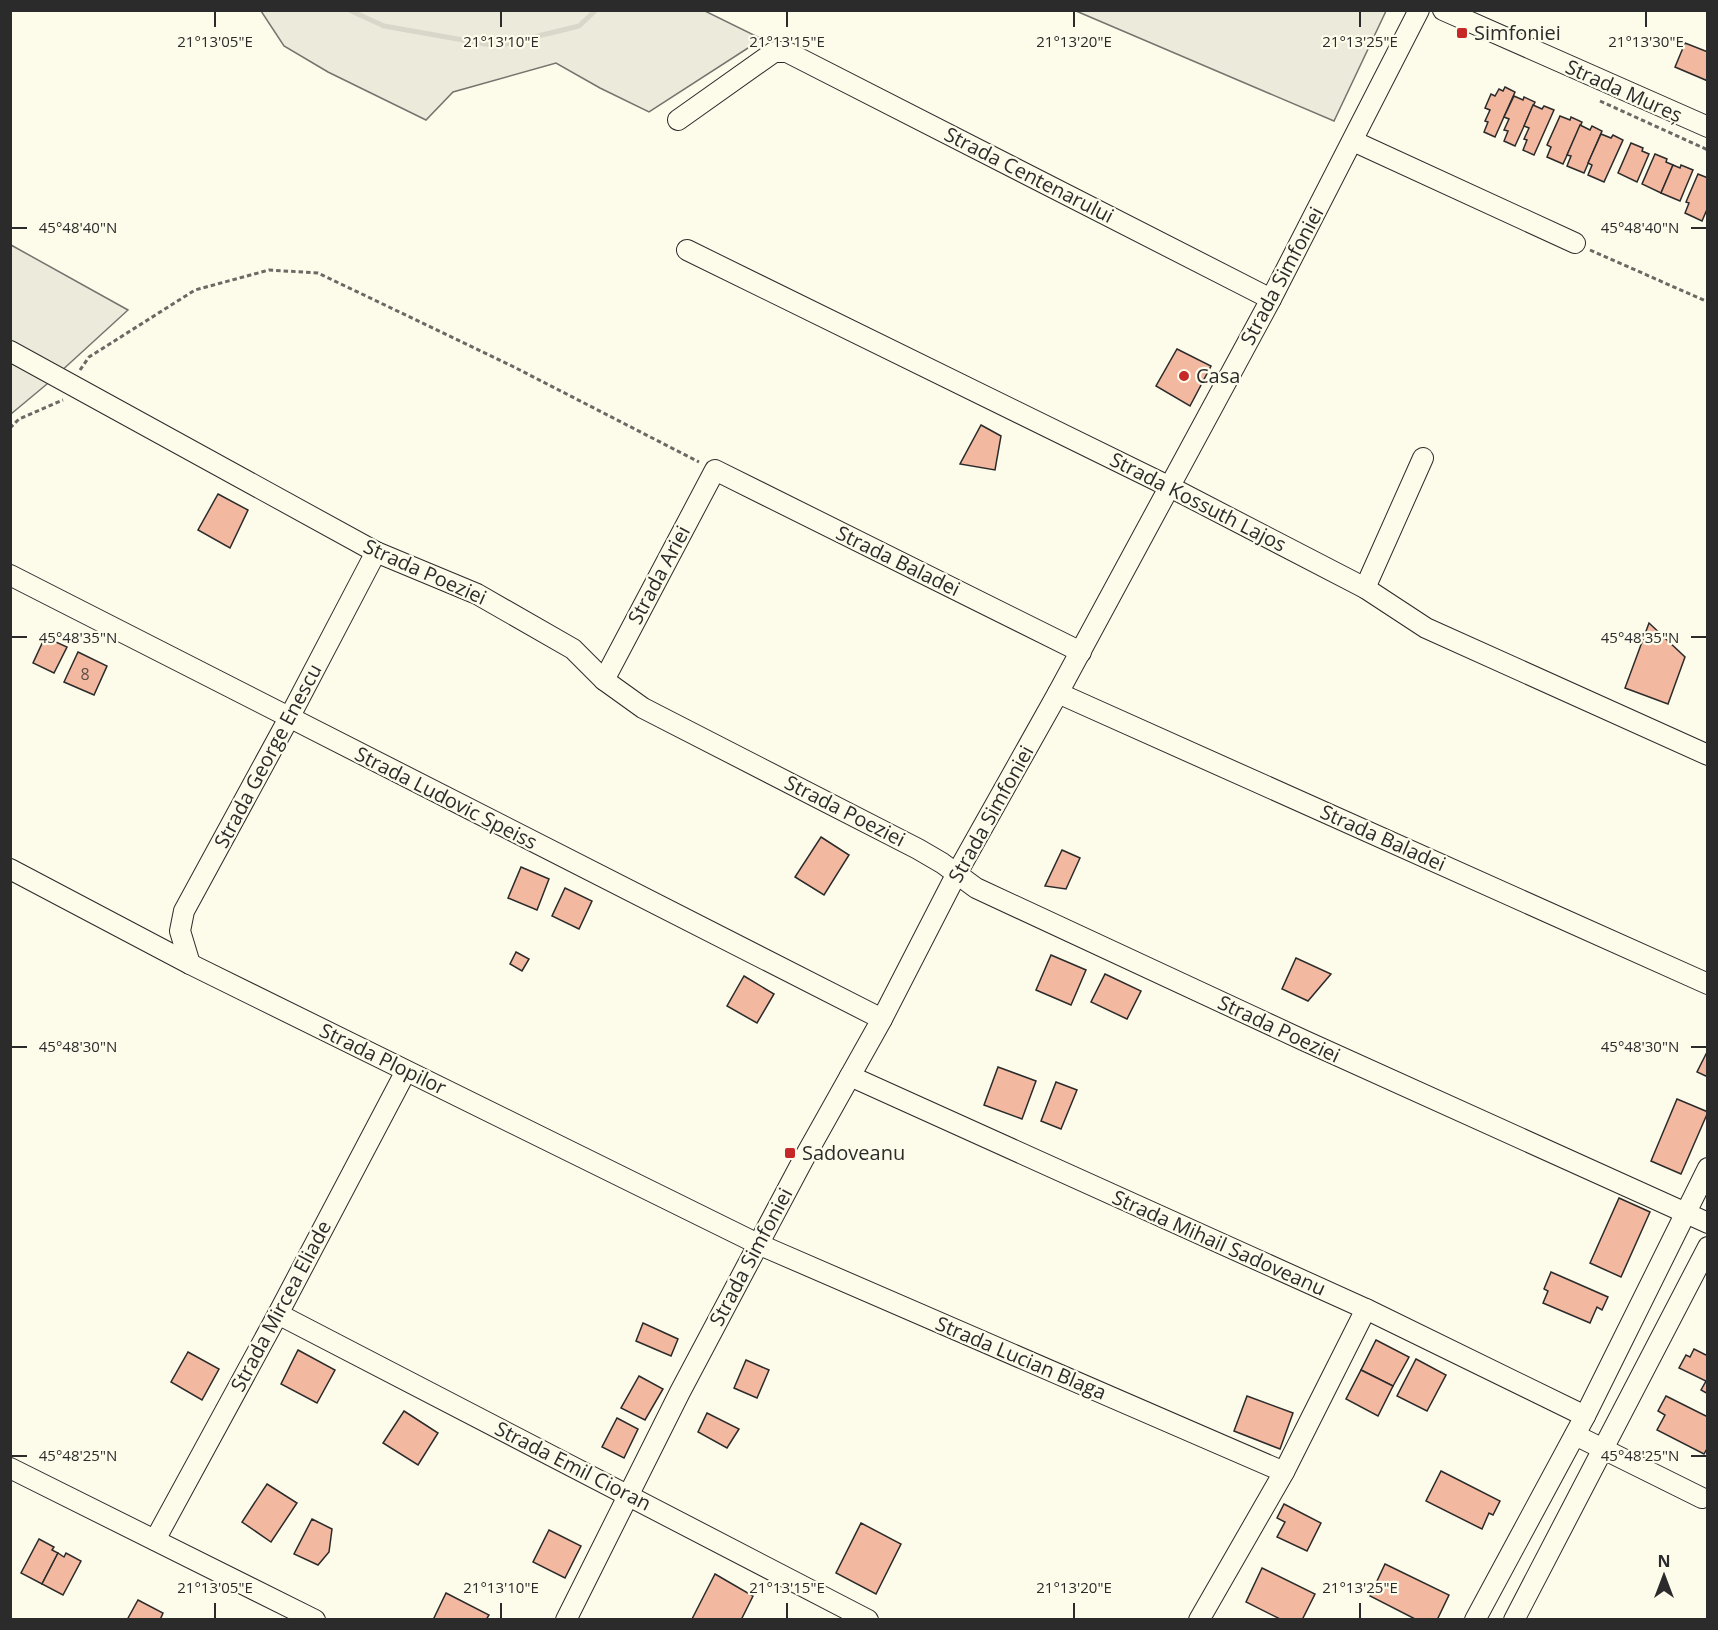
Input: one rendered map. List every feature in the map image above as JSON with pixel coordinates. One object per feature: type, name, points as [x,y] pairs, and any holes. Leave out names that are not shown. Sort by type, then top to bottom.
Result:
[{"type":"street","name":"Strada Simfoniei","points":[[566,1620],[680,1392],[758,1244],[882,1019],[957,873],[1081,652],[1271,299],[1419,10]]},
{"type":"street","name":"Strada Mureș","points":[[1443,10],[1707,128]]},
{"type":"street","name":"Strada Centenarului","points":[[678,120],[774,52],[787,52],[1271,299]]},
{"type":"street","points":[[1353,141],[1575,243]]},
{"type":"street","name":"Strada Kossuth Lajos","points":[[687,250],[1170,487],[1365,588],[1426,628],[1707,755]]},
{"type":"street","name":"Strada Poeziei","points":[[10,351],[376,552],[477,594],[573,649],[604,680],[643,708],[918,849],[957,873],[976,888],[1303,1040],[1707,1223]]},
{"type":"street","points":[[1365,588],[1423,458]]},
{"type":"street","name":"Strada Baladei","points":[[715,470],[1081,652]]},
{"type":"street","name":"Strada Ariei","points":[[604,680],[715,470]]},
{"type":"street","name":"Strada George Enescu","points":[[190,964],[180,931],[184,911],[376,552]]},
{"type":"street","name":"Strada Ludovic Speiss","points":[[10,575],[882,1019]]},
{"type":"street","name":"Strada Baladei","points":[[1058,693],[1707,984]]},
{"type":"street","name":"Strada Plopilor","points":[[10,869],[190,964],[758,1244]]},
{"type":"street","name":"Strada Mircea Eliade","points":[[155,1540],[278,1314],[406,1071]]},
{"type":"street","name":"Strada Mihail Sadoveanu","points":[[850,1076],[1366,1310],[1585,1416]]},
{"type":"street","points":[[1475,1620],[1585,1416],[1707,1168]]},
{"type":"street","name":"Strada Lucian Blaga","points":[[758,1244],[1284,1472]]},
{"type":"street","points":[[1514,1620],[1707,1247]]},
{"type":"street","points":[[1199,1620],[1284,1472],[1366,1310]]},
{"type":"street","name":"Strada Emil Cioran","points":[[278,1314],[868,1620]]},
{"type":"street","points":[[1575,1435],[1702,1498]]},
{"type":"street","points":[[10,1468],[315,1620]]},
{"type":"path","points":[[1575,243],[1707,302]]},
{"type":"path","points":[[10,428],[19,419],[78,388],[89,357],[195,290],[269,270],[318,273],[512,366],[715,470]]},
{"type":"shaded area","points":[[261,11],[705,11],[762,39],[649,112],[556,63],[453,92],[426,120],[328,72],[284,46]]},
{"type":"shaded area","points":[[1076,11],[1386,11],[1334,121]]},
{"type":"shaded area","points":[[11,245],[128,310],[11,414]]},
{"type":"building","points":[[1685,43],[1708,52],[1708,81],[1675,67]]},
{"type":"building","points":[[1505,87],[1515,92],[1495,137],[1484,132],[1488,122],[1485,121],[1490,110],[1485,108],[1491,94],[1495,96],[1499,89],[1503,91]]},
{"type":"building","points":[[1514,96],[1535,102],[1515,146],[1504,141],[1508,131],[1504,130],[1509,119],[1504,117]]},
{"type":"building","points":[[1533,105],[1542,109],[1544,106],[1554,110],[1534,155],[1523,150],[1527,140],[1524,139],[1529,128],[1524,126]]},
{"type":"building","points":[[1560,116],[1570,120],[1571,117],[1582,122],[1563,164],[1547,157],[1551,147],[1547,145]]},
{"type":"building","points":[[1580,125],[1590,130],[1592,126],[1602,131],[1584,173],[1567,166],[1571,156],[1567,155]]},
{"type":"building","points":[[1601,134],[1611,138],[1613,135],[1623,140],[1604,182],[1588,175],[1592,165],[1588,163]]},
{"type":"building","points":[[1631,143],[1643,148],[1642,151],[1649,154],[1637,182],[1618,173]]},
{"type":"building","points":[[1655,154],[1667,159],[1666,162],[1673,165],[1661,193],[1642,184]]},
{"type":"building","points":[[1673,165],[1680,168],[1681,165],[1693,170],[1680,201],[1661,193]]},
{"type":"building","points":[[1698,174],[1708,178],[1708,207],[1702,221],[1685,213],[1689,203],[1686,202]]},
{"type":"building","name":"Casa","points":[[1177,349],[1211,366],[1190,406],[1156,386]]},
{"type":"building","points":[[981,425],[1001,436],[995,470],[960,464]]},
{"type":"building","points":[[218,494],[248,510],[230,548],[198,530]]},
{"type":"building","points":[[1649,623],[1685,657],[1668,704],[1625,688]]},
{"type":"building","points":[[45,637],[67,647],[54,673],[33,663]]},
{"type":"building","points":[[78,652],[107,666],[94,695],[64,682]]},
{"type":"building","points":[[821,837],[849,855],[824,895],[795,877]]},
{"type":"building","points":[[1062,850],[1080,858],[1066,889],[1045,886]]},
{"type":"building","points":[[521,867],[549,879],[537,910],[508,898]]},
{"type":"building","points":[[565,888],[592,901],[579,929],[552,916]]},
{"type":"building","points":[[516,952],[529,959],[522,971],[510,964]]},
{"type":"building","points":[[1051,955],[1086,970],[1071,1005],[1036,990]]},
{"type":"building","points":[[1296,958],[1331,974],[1308,1001],[1282,989]]},
{"type":"building","points":[[1105,974],[1141,991],[1127,1019],[1091,1002]]},
{"type":"building","points":[[744,976],[774,994],[757,1023],[727,1006]]},
{"type":"building","points":[[1708,1050],[1708,1077],[1697,1072]]},
{"type":"building","points":[[998,1067],[1036,1081],[1022,1119],[984,1105]]},
{"type":"building","points":[[1056,1082],[1077,1090],[1061,1129],[1041,1121]]},
{"type":"building","points":[[1677,1099],[1708,1112],[1681,1174],[1651,1161]]},
{"type":"building","points":[[1619,1198],[1650,1212],[1621,1277],[1590,1263]]},
{"type":"building","points":[[1551,1272],[1608,1297],[1602,1310],[1597,1307],[1590,1323],[1543,1303],[1548,1291],[1544,1289]]},
{"type":"building","points":[[643,1323],[678,1339],[671,1356],[636,1341]]},
{"type":"building","points":[[1376,1340],[1409,1357],[1393,1386],[1361,1370]]},
{"type":"building","points":[[1694,1349],[1708,1356],[1708,1394],[1701,1390],[1706,1381],[1679,1368],[1686,1355],[1690,1357]]},
{"type":"building","points":[[298,1350],[335,1370],[317,1403],[281,1384]]},
{"type":"building","points":[[188,1352],[219,1369],[202,1400],[171,1382]]},
{"type":"building","points":[[1416,1359],[1446,1375],[1427,1411],[1397,1396]]},
{"type":"building","points":[[746,1360],[769,1370],[757,1398],[734,1388]]},
{"type":"building","points":[[1361,1370],[1393,1386],[1378,1416],[1346,1399]]},
{"type":"building","points":[[639,1376],[663,1389],[645,1420],[621,1408]]},
{"type":"building","points":[[1247,1396],[1293,1413],[1280,1449],[1234,1431]]},
{"type":"building","points":[[1666,1396],[1708,1417],[1708,1447],[1704,1454],[1657,1430],[1665,1415],[1658,1411]]},
{"type":"building","points":[[404,1411],[438,1433],[418,1465],[383,1443]]},
{"type":"building","points":[[707,1413],[739,1429],[727,1448],[698,1432]]},
{"type":"building","points":[[617,1418],[638,1429],[624,1458],[602,1447]]},
{"type":"building","points":[[1441,1471],[1500,1501],[1493,1515],[1489,1513],[1482,1529],[1426,1501]]},
{"type":"building","points":[[267,1484],[297,1503],[271,1542],[242,1522]]},
{"type":"building","points":[[1284,1504],[1321,1523],[1307,1551],[1277,1537],[1285,1522],[1277,1518]]},
{"type":"building","points":[[312,1519],[332,1529],[329,1552],[318,1565],[294,1554]]},
{"type":"building","points":[[861,1523],[901,1544],[876,1594],[836,1573]]},
{"type":"building","points":[[549,1530],[581,1546],[565,1578],[533,1562]]},
{"type":"building","points":[[39,1539],[54,1547],[52,1550],[58,1553],[42,1584],[21,1573]]},
{"type":"building","points":[[58,1553],[64,1557],[66,1553],[81,1561],[63,1595],[42,1584]]},
{"type":"building","points":[[1385,1564],[1449,1595],[1437,1620],[1417,1620],[1370,1596]]},
{"type":"building","points":[[1262,1568],[1315,1594],[1302,1620],[1282,1620],[1246,1602]]},
{"type":"building","points":[[715,1574],[753,1596],[741,1620],[692,1619]]},
{"type":"building","points":[[446,1593],[489,1615],[486,1620],[433,1620]]},
{"type":"building","points":[[138,1600],[163,1613],[160,1620],[127,1620]]},
{"type":"waterway","points":[[349,10],[384,26],[497,46],[579,26],[596,10]]},
{"type":"place","name":"Simfoniei","points":[[1462,33]]},
{"type":"place","name":"Casa","points":[[1184,376]]},
{"type":"place","name":"Sadoveanu","points":[[790,1153]]}]
